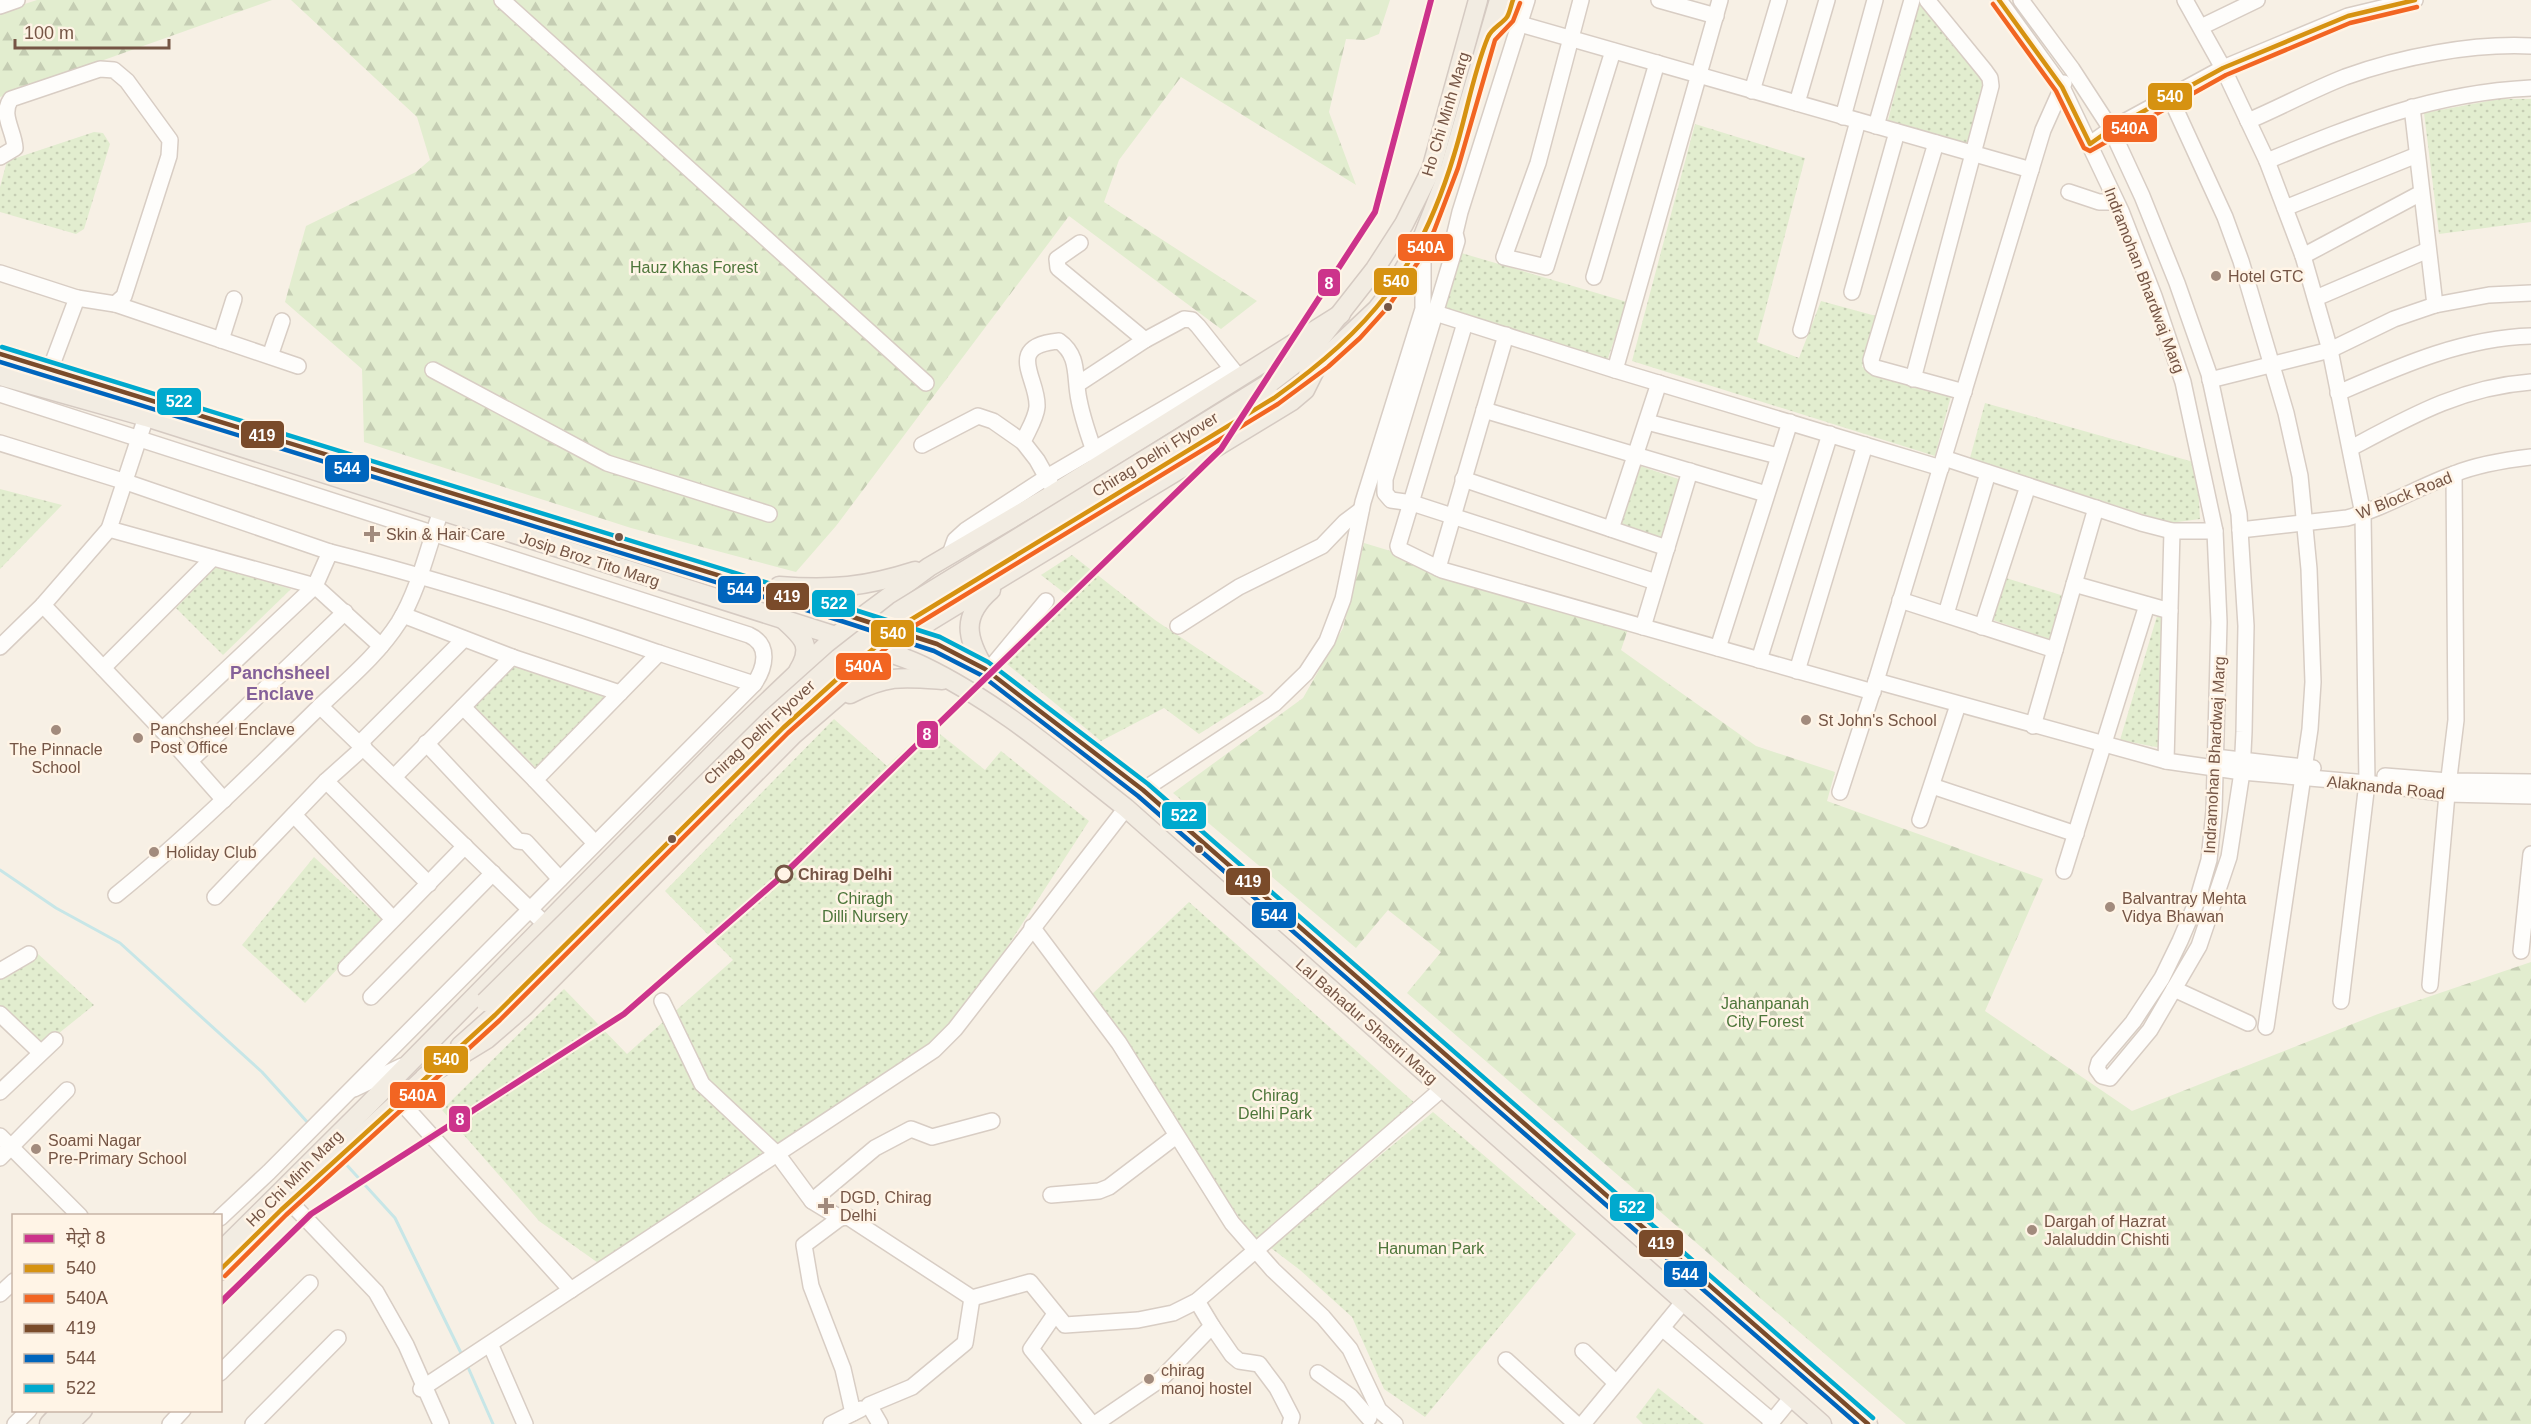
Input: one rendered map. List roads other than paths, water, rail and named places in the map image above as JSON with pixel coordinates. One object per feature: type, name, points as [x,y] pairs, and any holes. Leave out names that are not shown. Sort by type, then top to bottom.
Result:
[{"type":"main road","name":"Ho Chi Minh Marg","points":[[1341,314],[1392,242],[1431,170],[1478,0]]},
{"type":"main road","points":[[1490,32],[1499,0]]},
{"type":"main road","name":"Ho Chi Minh Marg","points":[[1316,368],[1377,309],[1399,279],[1423,236],[1450,168],[1490,32]]},
{"type":"main road","points":[[368,1105],[726,741],[836,636],[858,618],[929,567],[1097,458],[1235,373],[1341,314]]},
{"type":"main road","name":"Chirag Delhi Flyover","points":[[1273,390],[1310,352],[1341,314]]},
{"type":"main road","name":"Josip Broz Tito Marg","points":[[0,354],[912,635]]},
{"type":"main road","points":[[425,1077],[487,1039],[525,1007],[793,735],[888,653],[930,621],[1292,401],[1305,390],[1316,368]]},
{"type":"main road","name":"Chirag Delhi Flyover","points":[[425,1077],[490,1008],[783,728],[848,669],[907,622],[1273,390],[1316,368]]},
{"type":"main road","name":"Josip Broz Tito Marg","points":[[0,376],[146,417],[888,653]]},
{"type":"main road","points":[[1052,488],[1042,509],[1044,524],[1057,534],[1075,532]]},
{"type":"main road","points":[[745,583],[823,589],[879,583],[929,567]]},
{"type":"main road","points":[[986,670],[971,644],[969,630],[971,616],[980,600],[1012,571]]},
{"type":"main road","points":[[784,620],[801,637],[806,647],[805,659],[796,675]]},
{"type":"main road","name":"Lal Bahadur Shastri Marg","points":[[912,635],[937,644],[986,670],[1143,790],[1868,1424]]},
{"type":"main road","name":"Lal Bahadur Shastri Marg","points":[[888,653],[921,664],[953,681],[1022,726],[1126,808],[1822,1424]]},
{"type":"main road","points":[[827,705],[872,683],[906,676],[953,681]]},
{"type":"main road","points":[[657,811],[688,843]]},
{"type":"main road","name":"Chirag Delhi Flyover","points":[[368,1105],[490,1008]]},
{"type":"main road","name":"Ho Chi Minh Marg","points":[[222,1250],[284,1201],[425,1077]]},
{"type":"main road","name":"Ho Chi Minh Marg","points":[[222,1269],[368,1105]]},
{"type":"main road","points":[[49,1424],[60,1412]]},
{"type":"main road","points":[[69,1424],[81,1412]]},
{"type":"street","points":[[0,6],[17,0]]},
{"type":"street","points":[[502,0],[926,383]]},
{"type":"street","name":"Ho Chi Minh Marg","points":[[1490,32],[1508,16],[1512,0]]},
{"type":"street","points":[[1143,790],[1274,704],[1306,673],[1327,641],[1343,599],[1361,510],[1430,311],[1457,241],[1455,233],[1460,212],[1527,0]]},
{"type":"street","points":[[1581,0],[1538,163],[1504,257],[1546,267],[1613,51]]},
{"type":"street","points":[[1659,0],[1716,16]]},
{"type":"street","points":[[1615,370],[1720,0]]},
{"type":"street","points":[[1752,91],[1779,0]]},
{"type":"street","points":[[1797,104],[1827,0]]},
{"type":"street","points":[[1802,330],[1851,119],[1875,0]]},
{"type":"street","points":[[1876,126],[1912,0]]},
{"type":"street","points":[[1913,379],[1991,86],[1990,78],[1927,0]]},
{"type":"street","name":"Indramohan Bhardwaj Marg","points":[[1999,0],[2062,87],[2116,202],[2154,296],[2183,382],[2215,531],[2219,622],[2214,811],[2209,860],[2197,901],[2162,978],[2133,1022],[2099,1062],[2097,1069],[2102,1076],[2110,1078],[2116,1074],[2150,1030],[2199,946],[2229,858],[2242,766],[2246,626],[2239,514],[2210,380],[2177,283],[2142,196],[2111,129],[2072,69],[2021,0]]},
{"type":"street","points":[[2185,0],[2223,68],[2267,161],[2303,256],[2330,350],[2363,514],[2367,778],[2341,1001]]},
{"type":"street","points":[[2201,27],[2257,0]]},
{"type":"street","points":[[2090,144],[2111,129],[2223,68],[2348,16],[2415,0]]},
{"type":"street","points":[[1520,24],[2031,170]]},
{"type":"street","points":[[2248,121],[2346,77],[2387,64],[2476,48],[2531,46]]},
{"type":"street","points":[[1594,277],[1657,63]]},
{"type":"street","points":[[0,157],[15,148],[3,113],[5,104],[11,99],[100,69],[114,70],[127,81],[170,140],[170,148],[124,296],[115,304]]},
{"type":"street","points":[[1840,792],[2043,130],[2072,69]]},
{"type":"street","points":[[2267,161],[2358,124],[2412,108],[2468,94],[2531,88]]},
{"type":"street","points":[[2170,97],[2225,217],[2241,261],[2286,413],[2300,476],[2306,521],[2313,682],[2303,773],[2266,1027]]},
{"type":"street","points":[[2412,108],[2435,305]]},
{"type":"street","points":[[1852,292],[1897,132]]},
{"type":"street","points":[[1936,143],[1871,360],[1872,365],[1876,368],[1964,392]]},
{"type":"street","points":[[2284,208],[2417,155]]},
{"type":"street","points":[[2069,192],[2099,202],[2116,202]]},
{"type":"street","points":[[2303,256],[2421,193]]},
{"type":"street","points":[[1423,236],[1430,311],[1385,479],[1385,493],[1391,500],[1412,503],[1656,582]]},
{"type":"street","points":[[1080,243],[1057,259],[1058,268],[1145,340]]},
{"type":"street","points":[[2316,298],[2428,250]]},
{"type":"street","points":[[0,273],[77,298],[115,304],[298,366]]},
{"type":"street","points":[[2210,380],[2330,350],[2394,319],[2435,305],[2489,295],[2531,292]]},
{"type":"street","points":[[50,370],[77,298]]},
{"type":"street","points":[[221,340],[234,299]]},
{"type":"street","points":[[1430,311],[1615,370],[1865,445],[1988,473],[2172,531],[2215,531]]},
{"type":"street","points":[[1078,384],[1145,340],[1184,318],[1192,321],[1235,373]]},
{"type":"street","points":[[270,357],[282,321]]},
{"type":"street","points":[[1412,503],[1465,323]]},
{"type":"street","points":[[1438,568],[1506,335]]},
{"type":"street","points":[[2338,393],[2392,369],[2471,342],[2502,337],[2531,336]]},
{"type":"street","points":[[1023,442],[1037,409],[1036,396],[1027,369],[1027,359],[1033,350],[1047,342],[1059,341],[1068,347],[1074,360],[1082,414],[1097,458]]},
{"type":"street","points":[[434,370],[607,464],[769,514]]},
{"type":"street","points":[[2351,448],[2425,408],[2470,391],[2531,382]]},
{"type":"street","points":[[1611,529],[1659,383]]},
{"type":"street","points":[[0,394],[749,634],[761,643],[764,650],[762,667],[754,684],[222,1216]]},
{"type":"street","points":[[1484,410],[1766,494]]},
{"type":"street","points":[[922,446],[978,416],[993,421],[1023,442],[1032,451],[1052,488]]},
{"type":"street","points":[[0,646],[43,605],[109,530],[146,417]]},
{"type":"street","points":[[1647,422],[1779,456]]},
{"type":"street","points":[[1718,648],[1790,422]]},
{"type":"street","points":[[1760,660],[1830,434]]},
{"type":"street","points":[[0,443],[126,482],[330,552],[420,575],[542,612],[754,684]]},
{"type":"street","points":[[1797,671],[1865,445]]},
{"type":"street","name":"W Block Road","points":[[2240,530],[2347,518],[2363,514],[2454,474],[2496,461],[2531,457]]},
{"type":"street","points":[[1643,627],[1690,471]]},
{"type":"street","points":[[1946,614],[1988,473]]},
{"type":"street","points":[[2430,985],[2456,720],[2454,474]]},
{"type":"street","points":[[1463,479],[1667,548]]},
{"type":"street","points":[[1982,627],[2028,486]]},
{"type":"street","name":"Alaknanda Road","points":[[1412,503],[1398,548],[1438,568],[1797,671],[1958,705],[2166,761],[2214,763],[2531,796]]},
{"type":"street","points":[[2033,726],[2096,508]]},
{"type":"street","points":[[1178,626],[1239,587],[1322,546],[1345,522],[1361,510]]},
{"type":"street","points":[[116,895],[158,861],[224,800],[381,646],[403,615],[420,575],[441,511]]},
{"type":"street","points":[[109,530],[315,586],[381,646]]},
{"type":"street","points":[[2166,761],[2172,531]]},
{"type":"street","points":[[162,730],[315,586],[330,552]]},
{"type":"street","points":[[103,668],[213,558]]},
{"type":"street","points":[[2074,584],[2170,611]]},
{"type":"street","points":[[1900,600],[2055,650]]},
{"type":"street","points":[[986,670],[1046,601]]},
{"type":"street","points":[[43,605],[162,730],[224,800]]},
{"type":"street","points":[[2064,871],[2147,605]]},
{"type":"street","points":[[190,761],[345,612]]},
{"type":"street","points":[[403,615],[512,657],[620,693]]},
{"type":"street","points":[[215,897],[464,639]]},
{"type":"street","points":[[535,780],[659,652]]},
{"type":"street","points":[[394,777],[512,657]]},
{"type":"street","points":[[1920,820],[1958,705]]},
{"type":"street","points":[[320,706],[545,924]]},
{"type":"street","points":[[463,707],[595,843]]},
{"type":"street","points":[[426,743],[518,841],[526,842],[560,879]]},
{"type":"street","points":[[326,781],[429,884]]},
{"type":"street","points":[[2448,787],[2531,782]]},
{"type":"street","points":[[1932,786],[2076,834]]},
{"type":"street","points":[[424,1388],[934,1050],[955,1029],[1126,808]]},
{"type":"street","points":[[294,815],[393,919]]},
{"type":"street","points":[[346,968],[465,846]]},
{"type":"street","points":[[2521,951],[2531,854]]},
{"type":"street","points":[[371,998],[492,873]]},
{"type":"street","points":[[1032,927],[1119,1044],[1232,1223],[1323,1317],[1350,1349],[1374,1417]]},
{"type":"street","points":[[0,972],[29,954]]},
{"type":"street","points":[[2174,989],[2248,1023]]},
{"type":"street","points":[[662,1001],[702,1084],[778,1155],[812,1201],[840,1218]]},
{"type":"street","points":[[0,1014],[40,1052]]},
{"type":"street","points":[[0,1092],[55,1040]]},
{"type":"street","points":[[348,1092],[407,1064]]},
{"type":"street","points":[[853,1413],[843,1369],[811,1286],[804,1245],[840,1218],[848,1217],[972,1298],[1030,1282],[1065,1325],[1138,1320],[1173,1313],[1197,1301],[1443,1089]]},
{"type":"street","points":[[67,1090],[4,1147],[79,1214]]},
{"type":"street","points":[[400,1101],[571,1290]]},
{"type":"street","points":[[812,1201],[875,1148],[911,1129],[932,1137],[992,1120]]},
{"type":"street","points":[[1051,1195],[1099,1191],[1109,1187],[1176,1136]]},
{"type":"street","points":[[284,1201],[376,1292],[406,1345],[441,1424]]},
{"type":"street","points":[[0,1294],[12,1283]]},
{"type":"street","points":[[222,1371],[309,1283]]},
{"type":"street","points":[[831,1424],[912,1387],[965,1343],[972,1298]]},
{"type":"street","points":[[1197,1301],[1232,1355],[1239,1361],[1259,1364],[1293,1417],[1290,1424]]},
{"type":"street","points":[[1583,1424],[1683,1301]]},
{"type":"street","points":[[1055,1314],[1031,1349],[1093,1424],[1161,1379],[1212,1326]]},
{"type":"street","points":[[1662,1328],[1771,1423],[1792,1396]]},
{"type":"street","points":[[253,1424],[338,1338]]},
{"type":"street","points":[[486,1349],[525,1424]]},
{"type":"street","points":[[1582,1351],[1617,1383]]},
{"type":"street","points":[[1506,1360],[1576,1424]]},
{"type":"street","points":[[1318,1373],[1374,1417],[1395,1424]]},
{"type":"street","points":[[424,1388],[435,1424]]},
{"type":"street","points":[[869,1405],[880,1424]]},
{"type":"street","points":[[15,1424],[27,1412]]},
{"type":"street","points":[[170,1424],[181,1412]]},
{"type":"waterway","points":[[0,870],[56,908],[120,943],[262,1072],[309,1124]]},
{"type":"waterway","points":[[344,1162],[395,1218],[463,1357]]},
{"type":"waterway","points":[[467,1365],[493,1424]]},
{"type":"metro line","name":"8","points":[[222,1301],[311,1214],[624,1014],[781,877],[1221,449],[1375,212],[1431,0]]},
{"type":"place","name":"Hotel GTC","points":[[2216,276]]},
{"type":"place","name":"Skin & Hair Care","points":[[372,534]]},
{"type":"place","name":"St John's School","points":[[1806,720]]},
{"type":"place","name":"The Pinnacle School","points":[[56,730]]},
{"type":"place","name":"Panchsheel Enclave Post Office","points":[[138,738]]},
{"type":"place","name":"Holiday Club","points":[[154,852]]},
{"type":"place","name":"Chirag Delhi","points":[[784,874]]},
{"type":"place","name":"Balvantray Mehta Vidya Bhawan","points":[[2110,907]]},
{"type":"place","name":"Soami Nagar Pre-Primary School","points":[[36,1149]]},
{"type":"place","name":"DGD, Chirag Delhi","points":[[826,1206]]},
{"type":"place","name":"Dargah of Hazrat Jalaluddin Chishti","points":[[2032,1230]]},
{"type":"place","name":"chirag manoj hostel","points":[[1149,1379]]},
{"type":"district","name":"Panchsheel Enclave","points":[[280,683]]},
{"type":"park label","name":"Hauz Khas Forest","points":[[694,267]]},
{"type":"park label","name":"Chiragh Dilli Nursery","points":[[865,907]]},
{"type":"park label","name":"Jahanpanah City Forest","points":[[1765,1012]]},
{"type":"park label","name":"Chirag Delhi Park","points":[[1275,1104]]},
{"type":"park label","name":"Hanuman Park","points":[[1431,1248]]}]
